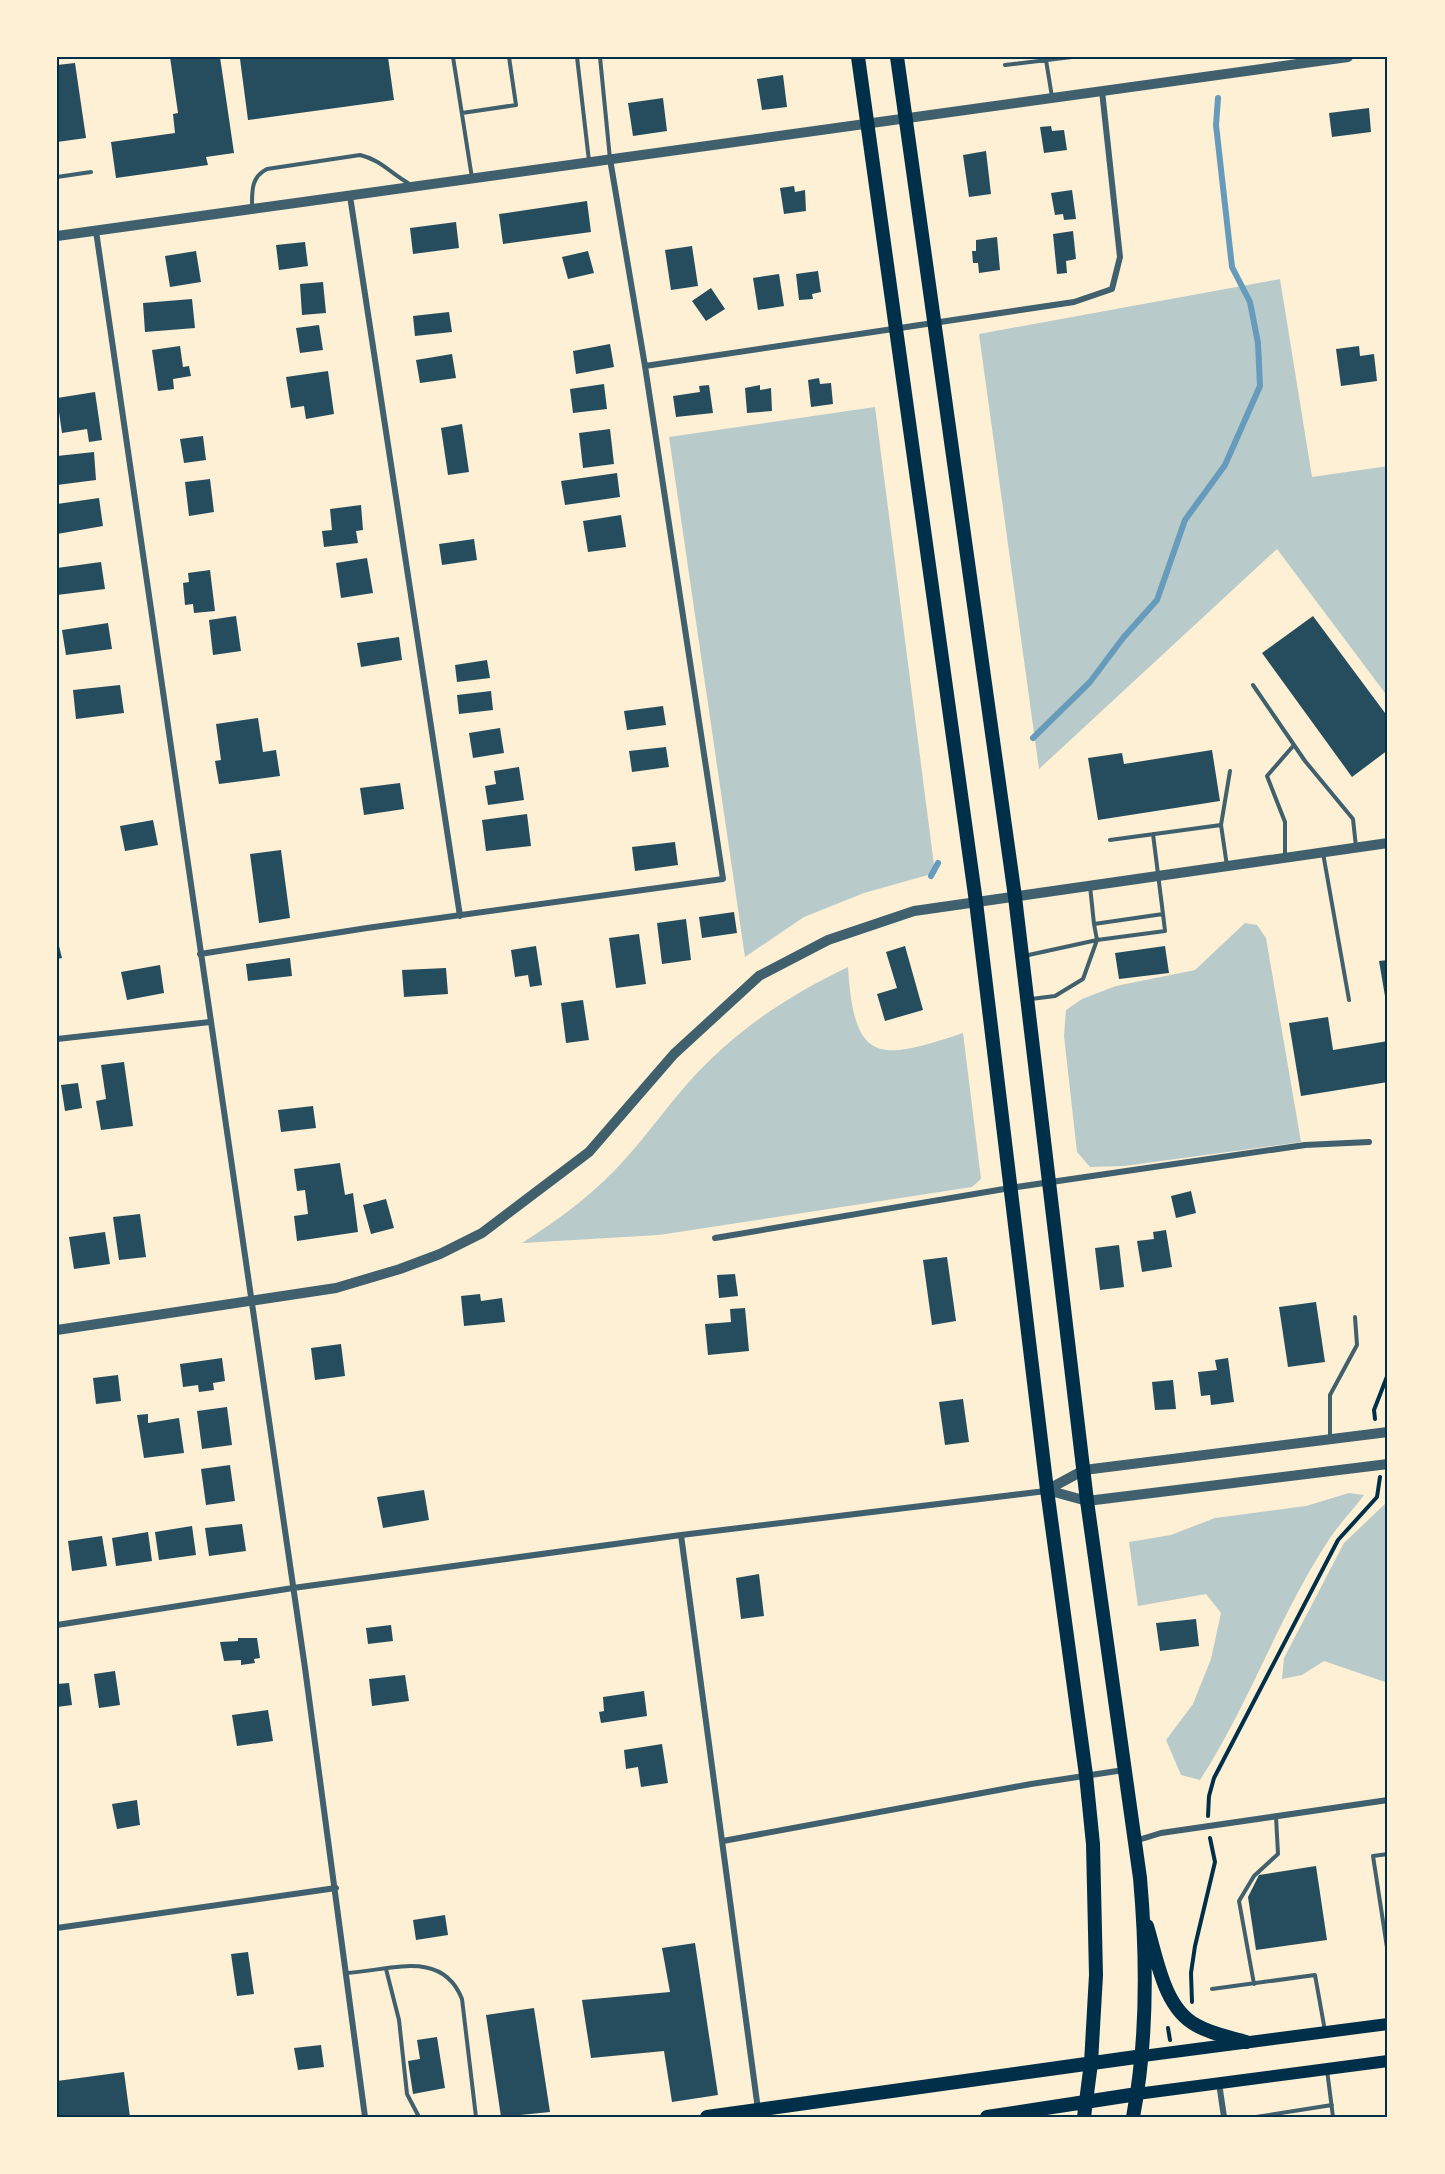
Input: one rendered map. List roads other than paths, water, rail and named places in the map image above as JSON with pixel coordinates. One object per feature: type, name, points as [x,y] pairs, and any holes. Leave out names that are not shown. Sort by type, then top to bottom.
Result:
[{"type":"highway","points":[[858,57],[976,902],[1047,1491],[1086,1775],[1093,1844],[1096,1975],[1091,2063],[1084,2117]]},
{"type":"highway","points":[[897,57],[1015,897],[1087,1501],[1136,1841],[1143,1913],[1143,2056],[1133,2117]]},
{"type":"highway","points":[[1143,1913],[1175,2006],[1196,2025],[1246,2042]]},
{"type":"highway","points":[[707,2117],[758,2113],[1143,2056]]},
{"type":"highway","points":[[987,2117],[1137,2094]]},
{"type":"main road","points":[[1143,2056],[1388,2024]]},
{"type":"main road","points":[[1137,2094],[1388,2061]]},
{"type":"street","points":[[57,236],[1348,57]]},
{"type":"street","points":[[645,366],[1074,302],[1112,289],[1120,257],[1102,91]]},
{"type":"street","points":[[200,954],[723,879],[645,366],[610,159]]},
{"type":"street","points":[[350,196],[460,916]]},
{"type":"street","points":[[96,231],[336,1888],[364,2117]]},
{"type":"street","points":[[57,1330],[336,1288],[400,1269],[440,1254],[482,1233],[589,1152],[622,1110],[696,1033],[759,976],[828,940],[914,911],[1388,843]]},
{"type":"street","points":[[57,1039],[210,1022]]},
{"type":"street","points":[[715,1238],[1049,1182],[1305,1145],[1369,1142]]},
{"type":"street","points":[[1047,1491],[1084,1470],[1388,1432]]},
{"type":"street","points":[[57,1625],[293,1588],[681,1535],[1047,1491],[1087,1501],[1388,1464]]},
{"type":"street","points":[[681,1535],[758,2113]]},
{"type":"street","points":[[723,1842],[1125,1769]]},
{"type":"street","points":[[1136,1841],[1161,1833],[1388,1800]]},
{"type":"street","points":[[57,1928],[336,1888]]},
{"type":"street","points":[[1219,2082],[1224,2117]]},
{"type":"lane","points":[[453,57],[472,179]]},
{"type":"lane","points":[[462,113],[516,105],[509,57]]},
{"type":"lane","points":[[577,57],[589,162]]},
{"type":"lane","points":[[600,57],[610,159]]},
{"type":"lane","points":[[1005,65],[1072,57]]},
{"type":"lane","points":[[1046,60],[1052,98]]},
{"type":"lane","points":[[252,209],[252,187],[259,173],[267,169],[360,155],[374,158],[389,172],[414,187]]},
{"type":"lane","points":[[57,177],[91,172]]},
{"type":"lane","points":[[1253,685],[1294,745],[1353,819],[1356,848]]},
{"type":"lane","points":[[1285,858],[1285,822],[1267,776],[1294,745]]},
{"type":"lane","points":[[1227,866],[1221,825],[1230,771]]},
{"type":"lane","points":[[1110,840],[1221,825]]},
{"type":"lane","points":[[1022,956],[1097,940],[1165,931],[1153,834]]},
{"type":"lane","points":[[1323,852],[1349,1000]]},
{"type":"lane","points":[[1028,999],[1055,996],[1083,979],[1097,940],[1090,886]]},
{"type":"lane","points":[[1094,924],[1163,914]]},
{"type":"lane","points":[[1330,1439],[1330,1395],[1357,1345],[1355,1317]]},
{"type":"lane","points":[[1254,1984],[1239,1901],[1254,1876],[1278,1854],[1276,1817]]},
{"type":"lane","points":[[1388,1854],[1372,1856],[1388,1954]]},
{"type":"lane","points":[[346,1973],[386,1970],[405,1965],[442,1971],[456,1983],[462,1999],[476,2117]]},
{"type":"lane","points":[[386,1970],[399,2020],[407,2094],[419,2117]]},
{"type":"lane","points":[[1212,1989],[1315,1975],[1325,2032]]},
{"type":"lane","points":[[1326,2069],[1334,2117]]},
{"type":"lane","points":[[1256,2117],[1332,2105]]},
{"type":"waterway","points":[[1033,738],[1090,682],[1123,638],[1157,600],[1185,520],[1225,465],[1260,386],[1258,343],[1250,302],[1232,267],[1216,125],[1218,98]]},
{"type":"waterway","points":[[931,876],[938,863]]}]
